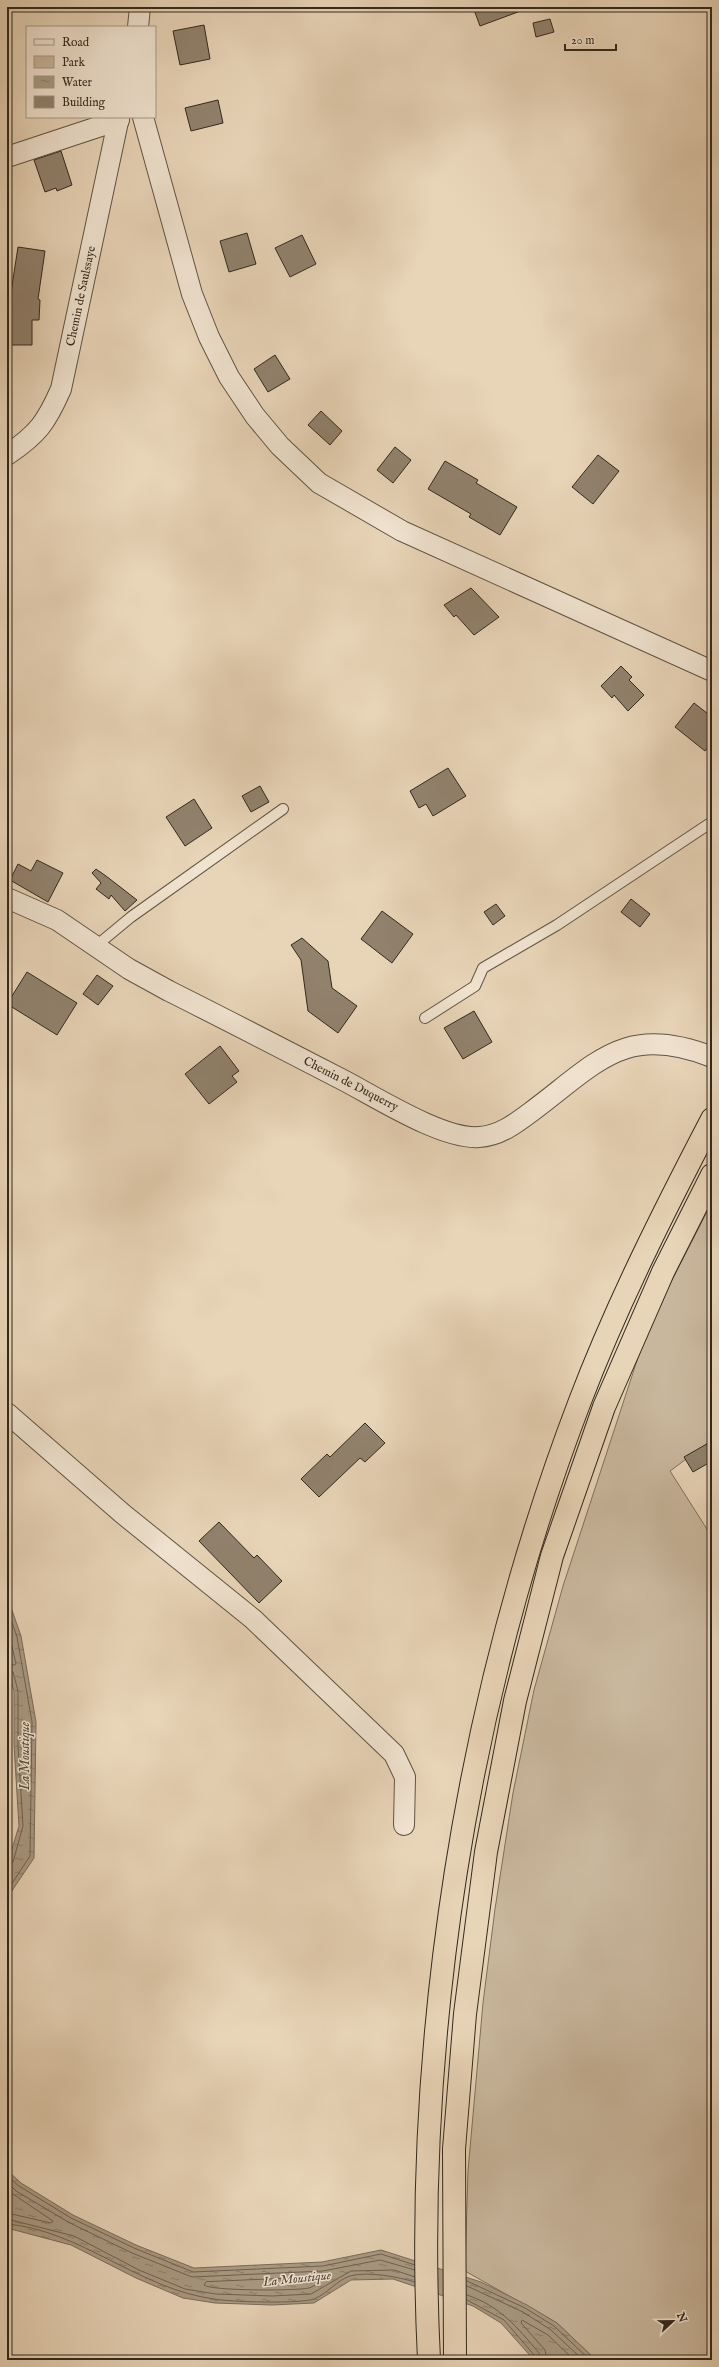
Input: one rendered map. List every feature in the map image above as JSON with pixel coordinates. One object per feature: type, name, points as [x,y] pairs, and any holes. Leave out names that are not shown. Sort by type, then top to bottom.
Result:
[{"type":"highway","points":[[430,2360],[427,2311],[428,2147],[439,2006],[462,1840],[489,1696],[530,1545],[580,1400],[641,1257],[712,1119]]},
{"type":"highway","points":[[455,2360],[454,2149],[465,2014],[486,1852],[515,1701],[552,1556],[604,1407],[663,1272],[712,1175]]},
{"type":"street","points":[[138,26],[140,7]]},
{"type":"street","points":[[7,157],[119,118]]},
{"type":"street","name":"Chemin de Saulssaye","points":[[7,455],[28,442],[48,418],[61,389],[119,118]]},
{"type":"street","points":[[143,118],[192,294],[209,337],[229,377],[255,416],[280,446],[319,483],[402,531],[712,671]]},
{"type":"street","name":"Chemin de Duquerry","points":[[7,898],[57,920],[129,969],[204,1009],[414,1117],[466,1137],[496,1134],[514,1125],[588,1067],[606,1056],[640,1046],[656,1044],[681,1046],[707,1055]]},
{"type":"street","points":[[7,1413],[123,1514],[252,1619],[394,1754],[405,1777],[404,1825]]},
{"type":"lane","points":[[96,946],[131,917],[283,810]]},
{"type":"lane","points":[[425,1018],[475,986],[483,968],[557,925],[712,822]]},
{"type":"green space","points":[[712,1202],[712,1440],[670,1471],[712,1537],[712,2360],[596,2360],[557,2323],[465,2271],[468,2171],[483,2003],[495,1909],[513,1793],[534,1690],[563,1586],[648,1327]]},
{"type":"water","name":"La Moustique","points":[[7,1596],[21,1636],[36,1722],[34,1858],[7,1898],[7,1865],[19,1826],[14,1745],[14,1691],[7,1667]]},
{"type":"water","name":"La Moustique","points":[[7,2170],[21,2183],[73,2215],[136,2245],[194,2268],[322,2262],[381,2250],[481,2282],[527,2305],[557,2323],[596,2360],[534,2360],[501,2323],[473,2306],[393,2279],[351,2280],[314,2303],[272,2305],[215,2303],[183,2298],[136,2278],[71,2245],[7,2228]]},
{"type":"building","points":[[473,7],[526,7],[526,9],[480,26]]},
{"type":"building","points":[[550,19],[554,32],[536,37],[533,23]]},
{"type":"building","points":[[204,25],[210,59],[180,65],[173,31]]},
{"type":"building","points":[[218,100],[223,123],[191,131],[185,108]]},
{"type":"building","points":[[61,151],[72,185],[57,191],[56,188],[45,192],[34,160]]},
{"type":"building","points":[[247,233],[256,264],[229,272],[220,241]]},
{"type":"building","points":[[302,235],[316,264],[290,277],[275,248]]},
{"type":"building","points":[[18,247],[45,251],[38,299],[40,300],[39,320],[32,320],[32,345],[7,345],[7,298],[10,299]]},
{"type":"building","points":[[275,355],[290,379],[268,392],[254,369]]},
{"type":"building","points":[[321,411],[342,431],[330,445],[308,425]]},
{"type":"building","points":[[395,447],[411,460],[393,483],[377,470]]},
{"type":"building","points":[[598,455],[619,471],[593,504],[572,487]]},
{"type":"building","points":[[445,461],[478,480],[476,483],[517,507],[500,535],[469,517],[471,514],[428,489]]},
{"type":"building","points":[[471,588],[499,617],[474,635],[456,615],[454,617],[444,605]]},
{"type":"building","points":[[621,666],[632,677],[629,680],[644,695],[628,711],[614,695],[612,698],[601,686]]},
{"type":"building","points":[[694,703],[712,717],[712,742],[705,751],[675,727]]},
{"type":"building","points":[[448,768],[466,796],[433,816],[426,804],[419,808],[410,791]]},
{"type":"building","points":[[260,786],[269,802],[251,812],[242,796]]},
{"type":"building","points":[[194,799],[212,828],[185,846],[166,817]]},
{"type":"building","points":[[37,860],[63,873],[48,902],[10,880],[18,864],[31,871]]},
{"type":"building","points":[[96,869],[137,900],[125,911],[111,895],[109,899],[96,889],[101,883],[92,873]]},
{"type":"building","points":[[631,899],[650,914],[640,927],[621,912]]},
{"type":"building","points":[[496,904],[505,916],[493,925],[484,912]]},
{"type":"building","points":[[382,911],[413,934],[392,963],[361,939]]},
{"type":"building","points":[[302,938],[328,961],[332,988],[357,1006],[338,1033],[308,1011],[301,960],[291,945]]},
{"type":"building","points":[[27,972],[77,1003],[57,1035],[7,1004]]},
{"type":"building","points":[[97,975],[113,986],[98,1005],[83,994]]},
{"type":"building","points":[[474,1011],[492,1042],[463,1059],[444,1028]]},
{"type":"building","points":[[220,1046],[239,1071],[232,1076],[237,1082],[209,1104],[185,1074]]},
{"type":"building","points":[[365,1423],[385,1443],[365,1462],[360,1458],[319,1497],[301,1479],[327,1454],[330,1457]]},
{"type":"building","points":[[712,1441],[712,1461],[693,1472],[684,1457]]},
{"type":"building","points":[[219,1522],[254,1558],[257,1555],[282,1581],[259,1603],[199,1541]]}]
